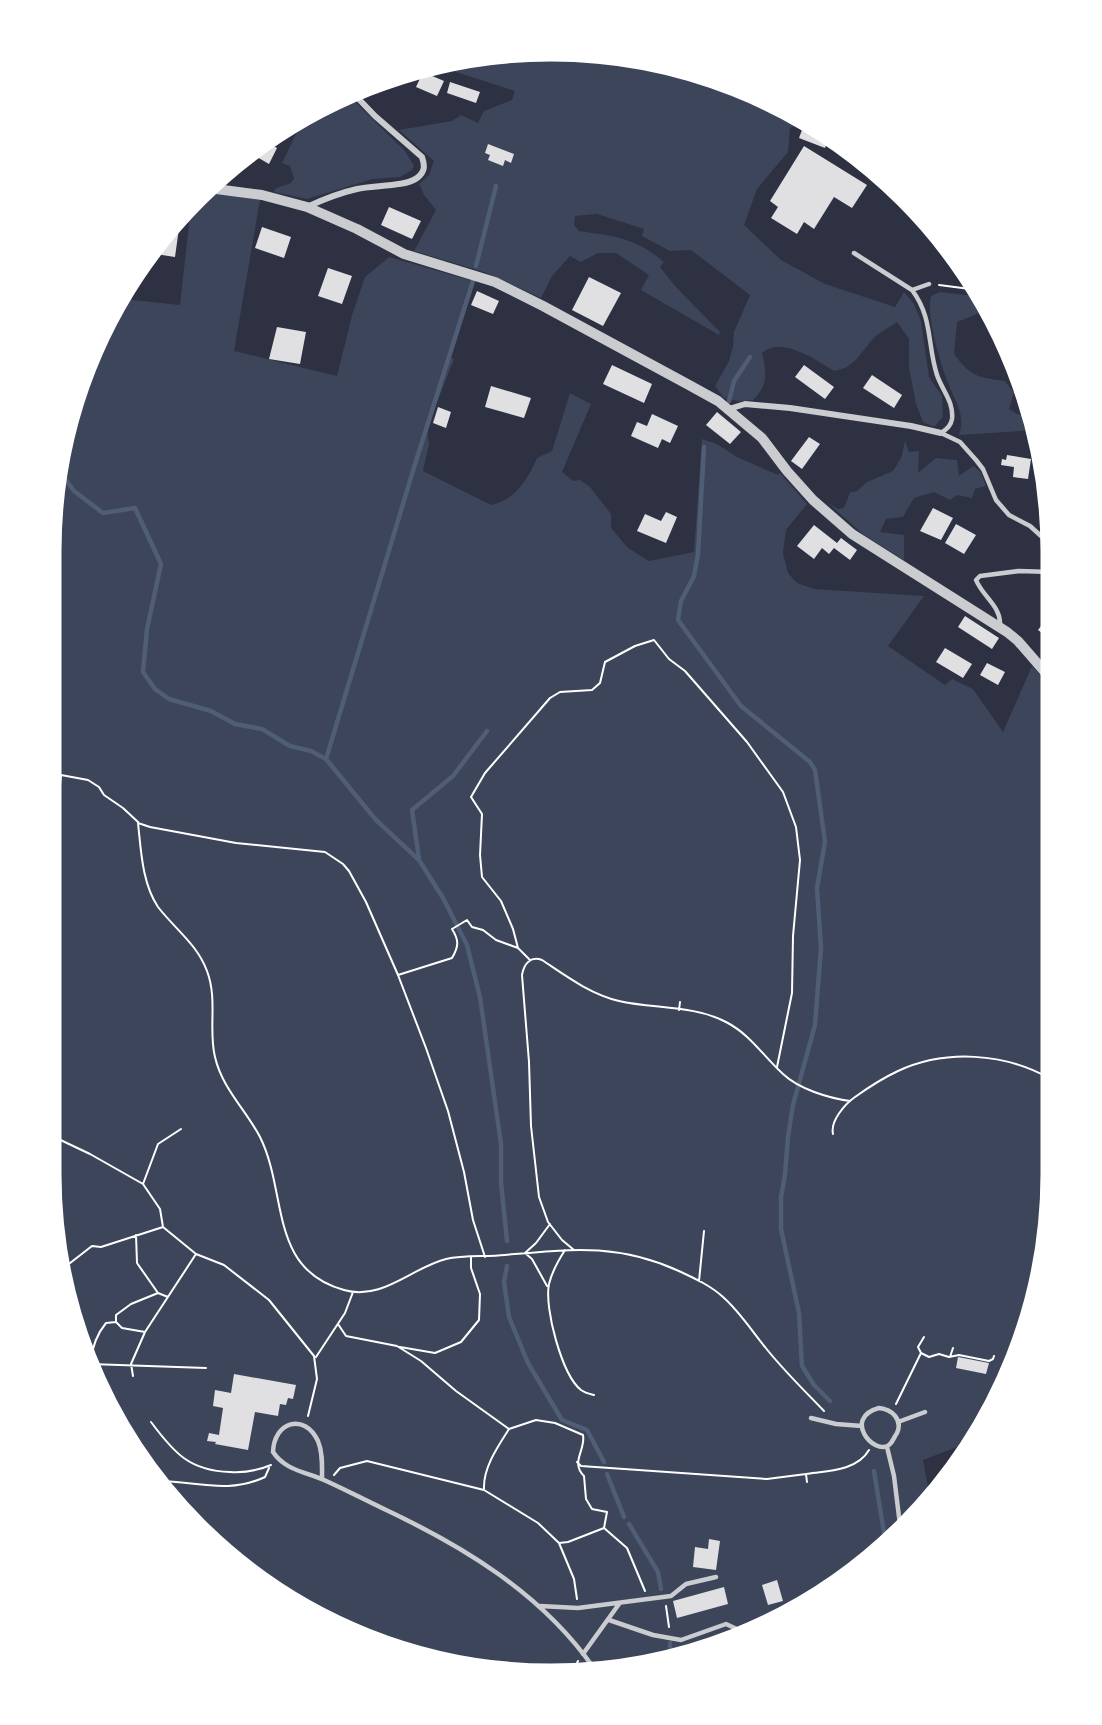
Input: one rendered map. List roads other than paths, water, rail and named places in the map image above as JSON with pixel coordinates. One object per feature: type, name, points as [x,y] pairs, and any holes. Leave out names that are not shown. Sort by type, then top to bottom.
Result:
[{"type":"street","points":[[307,207],[333,195],[359,188],[416,179],[423,172],[425,165],[422,157],[359,99]]},
{"type":"street","points":[[219,190],[262,195],[307,207],[357,229],[404,254],[495,282],[689,385],[729,409],[762,438],[813,500],[852,534],[1000,628],[1018,641],[1042,669]]},
{"type":"street","points":[[729,409],[745,404],[790,408],[911,426],[941,433]]},
{"type":"lane","points":[[854,253],[912,290],[923,306],[938,378],[950,402],[952,420],[948,428],[941,433],[960,442],[976,460],[983,469],[996,500],[1009,515],[1030,526],[1042,536]]},
{"type":"lane","points":[[912,290],[929,285]]},
{"type":"lane","points":[[1000,628],[1000,618],[996,609],[976,580],[980,576],[1019,571],[1042,572]]},
{"type":"lane","points":[[879,1408],[891,1411],[899,1428],[891,1443],[887,1447],[881,1447],[864,1435],[862,1426],[867,1413],[879,1408]]},
{"type":"lane","points":[[898,1422],[925,1412]]},
{"type":"lane","points":[[811,1418],[837,1424],[862,1426]]},
{"type":"lane","points":[[322,1479],[321,1449],[317,1439],[305,1425],[296,1423],[278,1432],[273,1441],[273,1452],[286,1465],[322,1479],[459,1548],[499,1574],[538,1605],[590,1663]]},
{"type":"lane","points":[[887,1447],[894,1476],[899,1520]]},
{"type":"lane","points":[[538,1605],[579,1608],[671,1596],[686,1584],[716,1577]]},
{"type":"lane","points":[[583,1654],[619,1604]]},
{"type":"lane","points":[[609,1620],[681,1640],[698,1636],[726,1624],[737,1629]]},
{"type":"waterway","points":[[476,266],[496,186]]},
{"type":"waterway","points":[[326,759],[473,281]]},
{"type":"waterway","points":[[729,401],[734,381],[750,357]]},
{"type":"waterway","points":[[704,447],[698,554],[694,576],[681,601],[678,620],[741,706],[810,762],[815,770],[825,842],[817,888],[821,948],[815,1025],[793,1105],[781,1197],[781,1229],[799,1313],[802,1366],[814,1385],[830,1401]]},
{"type":"waterway","points":[[65,479],[74,491],[103,513],[135,508],[161,564],[147,629],[143,672],[155,689],[169,699],[211,711],[235,724],[262,729],[290,746],[311,751],[326,759],[376,820],[419,860],[443,898],[467,945],[480,997],[501,1144],[501,1182],[507,1241]]},
{"type":"waterway","points":[[419,859],[412,810],[453,776],[487,731]]},
{"type":"waterway","points":[[507,1266],[504,1282],[509,1317],[528,1363],[562,1420],[587,1430],[604,1462]]},
{"type":"waterway","points":[[874,1471],[884,1534]]},
{"type":"waterway","points":[[607,1474],[624,1517]]},
{"type":"waterway","points":[[629,1524],[658,1572],[661,1589]]},
{"type":"waterway","points":[[670,1643],[670,1650]]}]
